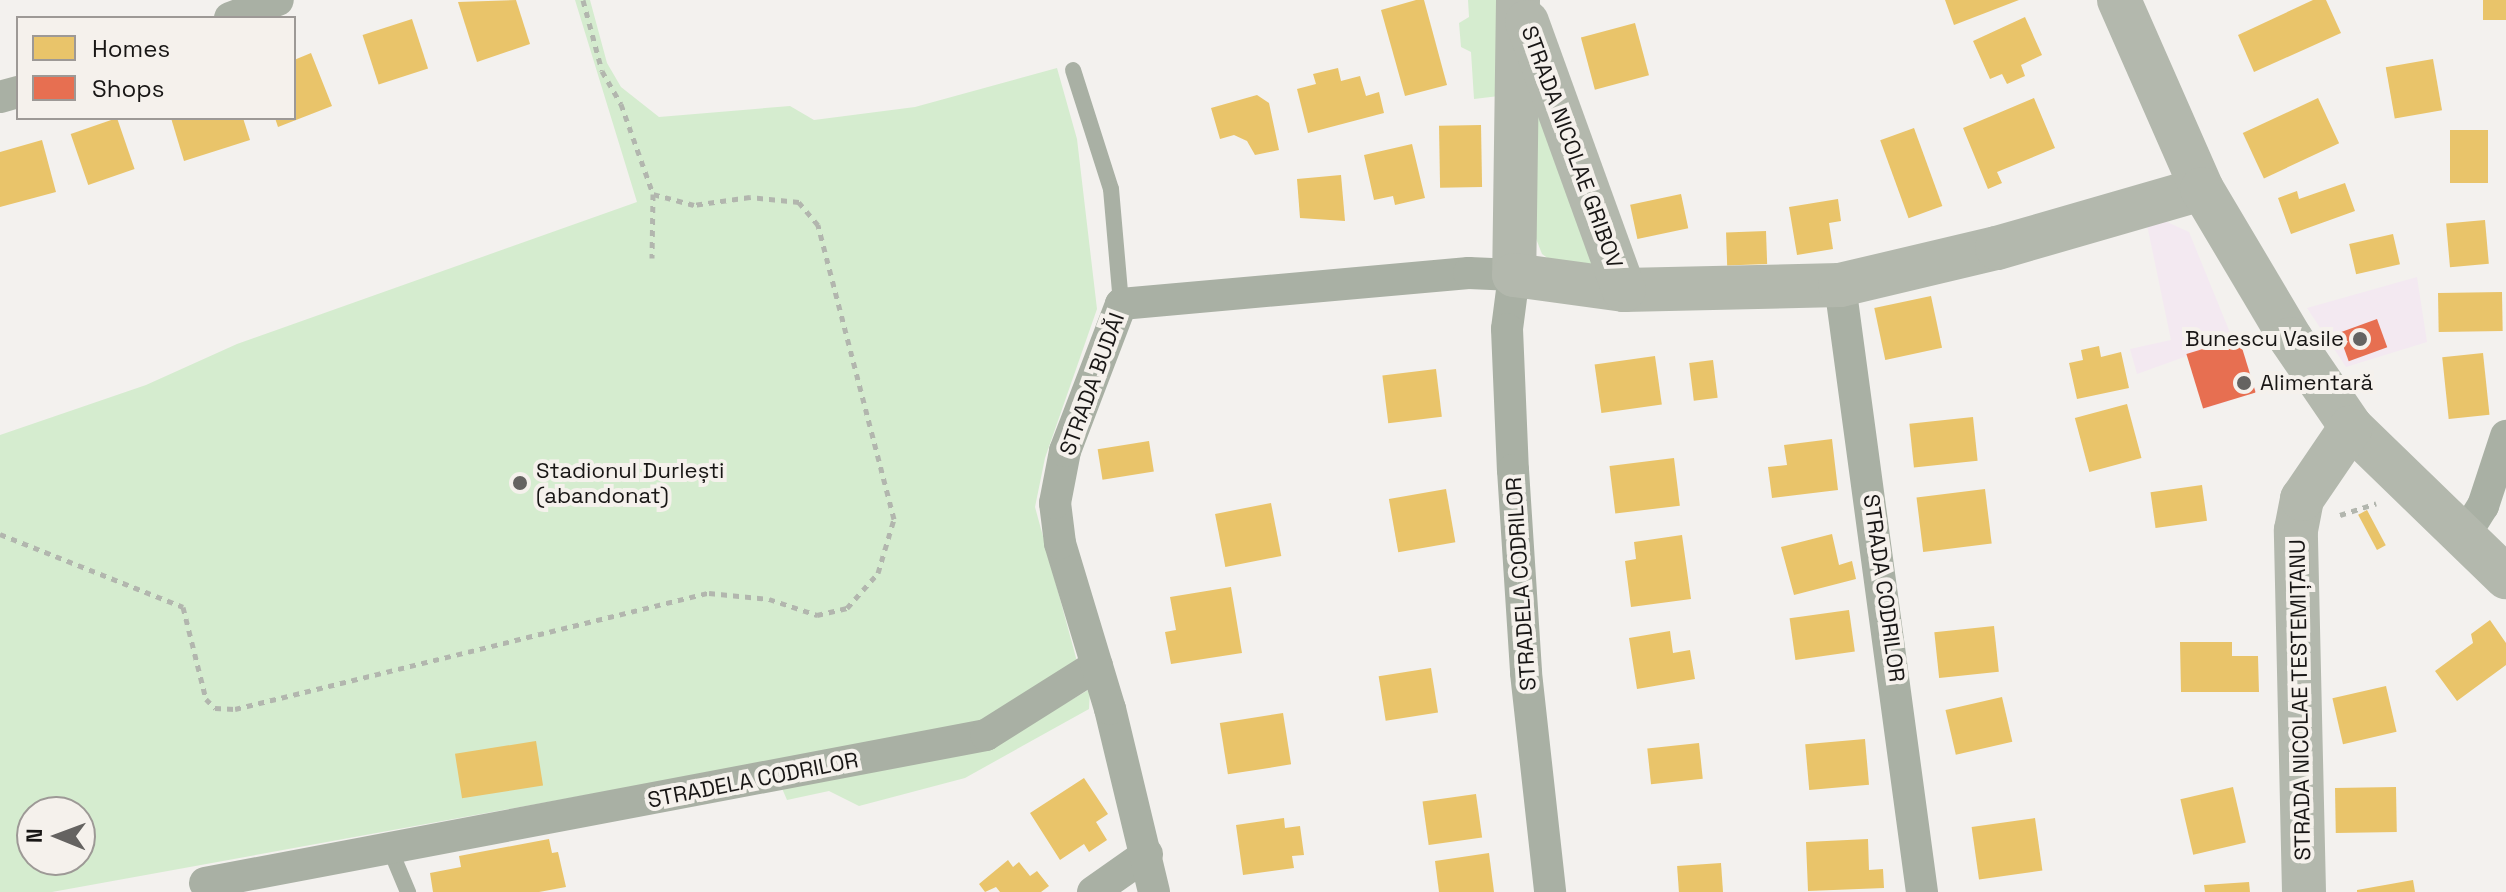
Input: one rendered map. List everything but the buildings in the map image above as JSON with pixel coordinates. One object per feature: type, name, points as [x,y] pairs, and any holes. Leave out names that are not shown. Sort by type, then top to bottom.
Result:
[{"type":"street","points":[[235,16],[278,0]]},
{"type":"street","name":"STRADA NICOLAE GRIBOV","points":[[1518,0],[1624,290],[1514,275],[1518,0]]},
{"type":"street","points":[[2119,0],[2202,189],[2351,427],[2506,577]]},
{"type":"street","points":[[1624,290],[1840,285],[1997,248],[2202,189]]},
{"type":"street","name":"STRADA BUDĂI","points":[[1154,892],[1147,854],[1097,665],[1060,543],[1055,503],[1065,451],[1121,304],[1469,273],[1514,275]]},
{"type":"street","name":"STRADELA CODRILOR","points":[[1514,275],[1507,329],[1513,470],[1526,673],[1550,892]]},
{"type":"street","name":"STRADA CODRILOR","points":[[1840,285],[1922,892]]},
{"type":"street","name":"STRADA NICOLAE TESTEMIȚANU","points":[[2304,892],[2296,530],[2302,499],[2351,427]]},
{"type":"street","points":[[2464,536],[2483,506],[2506,436]]},
{"type":"street","name":"STRADELA CODRILOR","points":[[205,883],[986,735],[1097,665]]},
{"type":"street","points":[[1093,892],[1147,854]]},
{"type":"lane","points":[[1073,70],[1111,189],[1121,304]]},
{"type":"lane","points":[[390,849],[408,892]]},
{"type":"path","points":[[583,0],[602,71],[621,104],[653,194],[652,258]]},
{"type":"path","points":[[0,534],[183,607],[206,699],[215,708],[235,709],[709,593],[769,599],[817,615],[847,608],[878,573],[894,519],[818,225],[799,202],[750,197],[694,205],[653,194]]},
{"type":"path","points":[[2336,516],[2390,500]]},
{"type":"shaded area","points":[[2156,217],[2189,232],[2233,340],[2239,338],[2256,392],[2205,409],[2187,356],[2137,374],[2130,349],[2171,340],[2146,220]]},
{"type":"shaded area","points":[[2417,277],[2427,342],[2346,367],[2307,308]]},
{"type":"green space","name":"Stadionul Durlești (abandonat)","points":[[575,0],[590,0],[607,63],[621,87],[659,117],[790,106],[814,120],[915,107],[1057,68],[1077,139],[1097,309],[1045,458],[1035,507],[1078,665],[982,723],[52,892],[0,892],[0,435],[146,385],[237,344],[637,202]]},
{"type":"green space","points":[[1468,0],[1497,0],[1499,96],[1474,99],[1471,52],[1461,47],[1459,23],[1469,17]]},
{"type":"green space","points":[[1530,84],[1596,264],[1568,273],[1542,254],[1535,236]]},
{"type":"green space","points":[[1090,689],[1089,709],[965,778],[859,806],[829,791],[787,800],[781,786],[1035,721]]},
{"type":"place","name":"Bunescu Vasile","points":[[2360,339]]},
{"type":"place","name":"Alimentară","points":[[2244,383]]},
{"type":"place","name":"Stadionul Durlești (abandonat)","points":[[520,483]]}]
